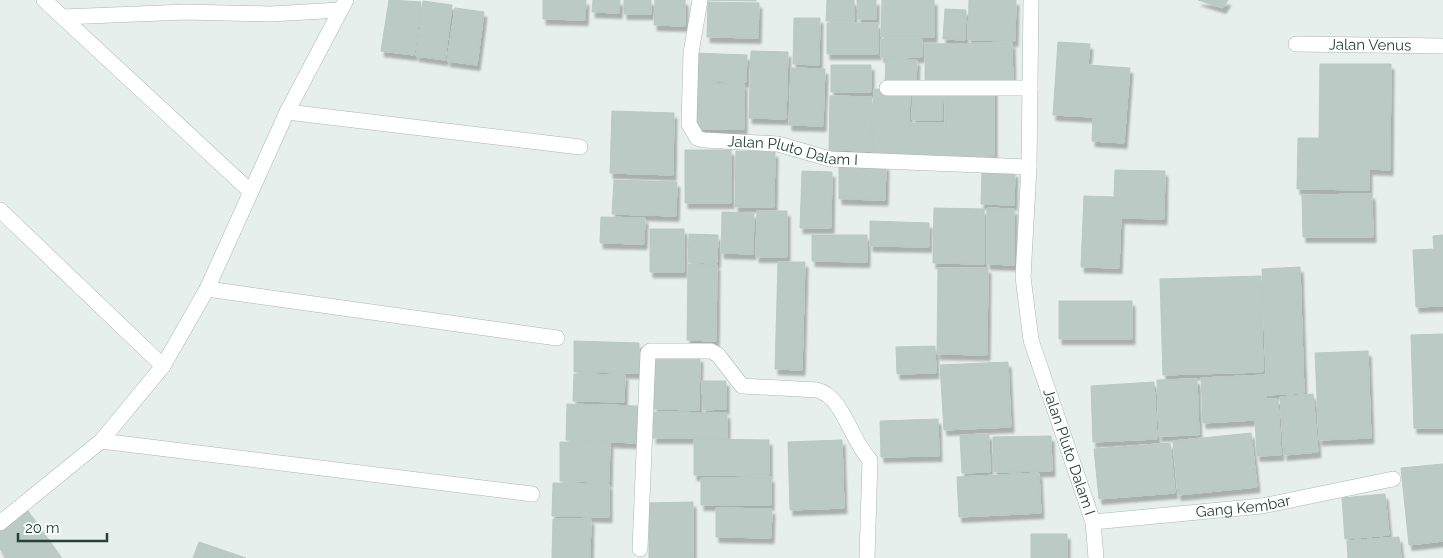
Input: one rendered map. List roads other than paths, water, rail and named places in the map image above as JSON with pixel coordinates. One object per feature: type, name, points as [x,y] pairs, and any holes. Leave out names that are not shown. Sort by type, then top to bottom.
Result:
[{"type":"street","points":[[44,0],[251,192]]},
{"type":"street","name":"Jalan Pluto Dalam I","points":[[700,0],[691,53],[688,124],[697,138],[778,144],[830,159],[1029,167]]},
{"type":"street","name":"Jalan Pluto Dalam I","points":[[1031,0],[1029,167],[1023,277],[1031,340],[1092,522],[1096,558]]},
{"type":"street","points":[[63,17],[186,12],[271,14],[343,5]]},
{"type":"street","points":[[0,523],[101,441],[163,366],[207,289],[287,112],[343,5]]},
{"type":"street","name":"Jalan Venus","points":[[1296,44],[1443,46]]},
{"type":"street","points":[[887,88],[1030,88]]},
{"type":"street","points":[[287,112],[580,147]]},
{"type":"street","points":[[0,210],[163,366]]},
{"type":"street","points":[[207,289],[557,338]]},
{"type":"street","points":[[640,549],[648,353],[650,351],[710,351],[718,355],[742,386],[816,390],[825,392],[836,402],[860,450],[870,460],[867,558]]},
{"type":"street","points":[[101,441],[532,494]]},
{"type":"street","name":"Gang Kembar","points":[[1092,522],[1262,506],[1393,479]]}]
